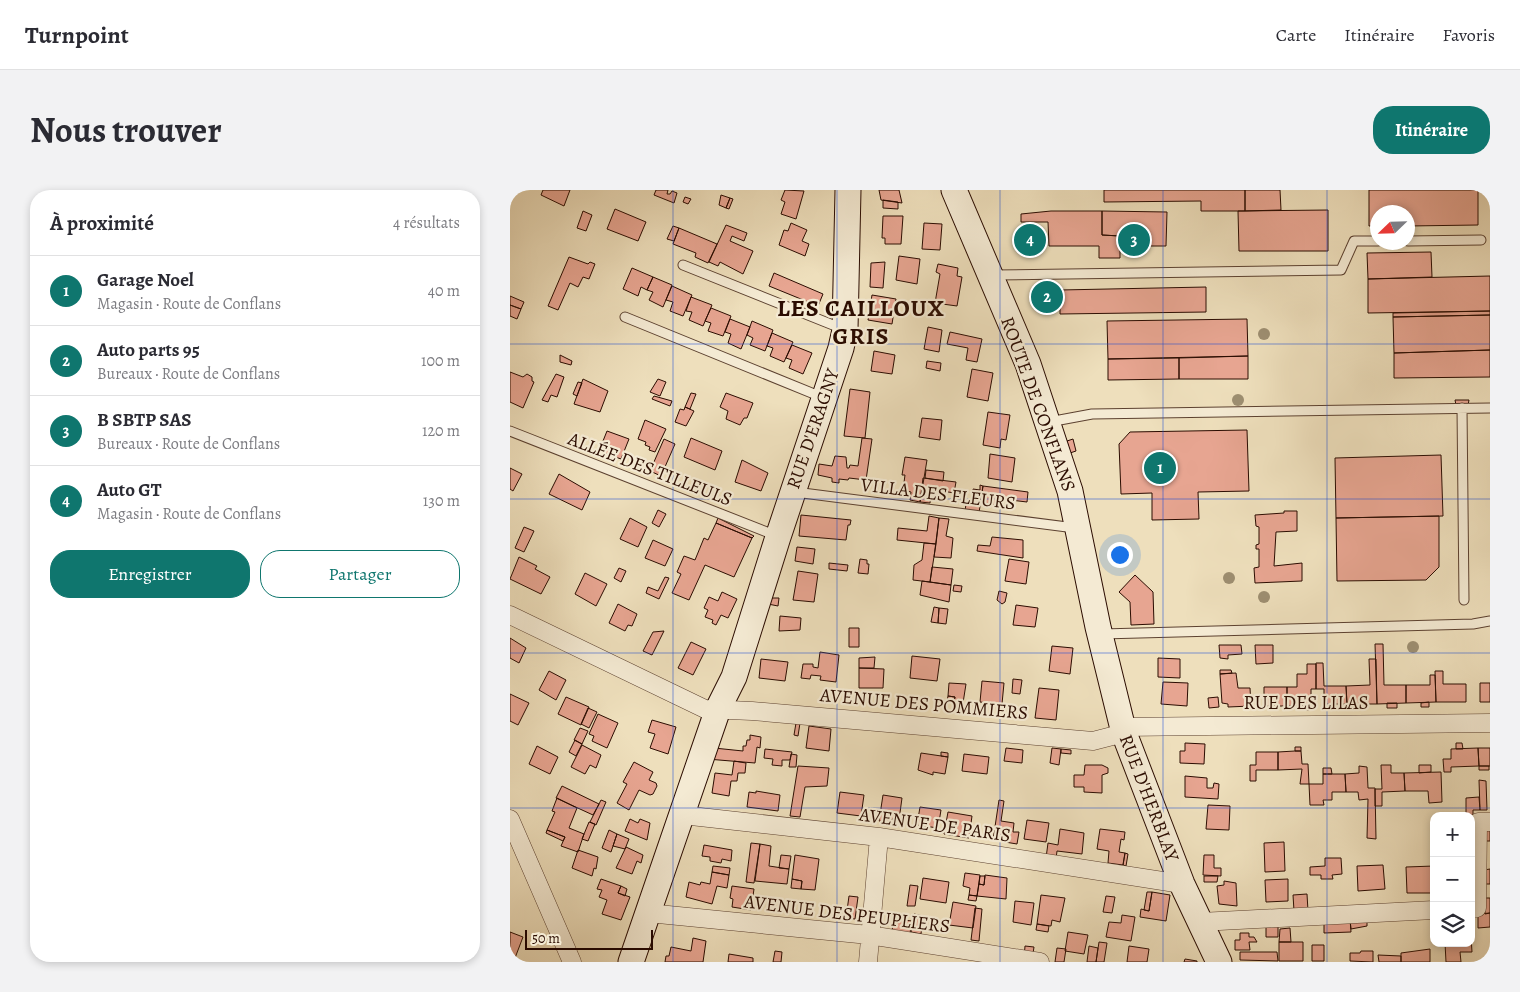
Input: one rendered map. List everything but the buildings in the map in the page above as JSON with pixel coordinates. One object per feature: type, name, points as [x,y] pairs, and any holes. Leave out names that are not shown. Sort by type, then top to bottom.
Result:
[{"type":"main road","name":"RUE D'ERAGNY","points":[[631,962],[718,709],[734,677],[746,633],[845,330],[848,190]]},
{"type":"main road","name":"ROUTE DE CONFLANS","points":[[954,190],[1028,364],[1048,422],[1070,491],[1098,630]]},
{"type":"main road","name":"RUE D'HERBLAY","points":[[1098,630],[1123,730],[1182,884],[1219,962]]},
{"type":"street","name":"AVENUE DES POMMIERS","points":[[510,615],[705,709],[1093,740],[1123,730]]},
{"type":"street","name":"RUE DES LILAS","points":[[1123,730],[1490,723]]},
{"type":"street","name":"AVENUE DE PARIS","points":[[682,816],[879,837],[1182,884]]},
{"type":"street","points":[[510,819],[572,962]]},
{"type":"street","points":[[1475,908],[1477,908],[1478,822],[1490,822]]},
{"type":"street","points":[[868,962],[879,837]]},
{"type":"street","points":[[1200,922],[1430,910]]},
{"type":"street","name":"AVENUE DES PEUPLIERS","points":[[648,913],[869,935],[1040,962]]},
{"type":"lane","points":[[1415,241],[1481,240]]},
{"type":"lane","points":[[990,276],[1341,270],[1354,241],[1370,241]]},
{"type":"lane","points":[[683,264],[845,330]]},
{"type":"lane","points":[[625,317],[824,398]]},
{"type":"lane","points":[[1462,408],[1464,600]]},
{"type":"lane","points":[[1048,422],[1092,414],[1490,408]]},
{"type":"lane","name":"ALLÉE DES TILLEULS","points":[[510,431],[778,536]]},
{"type":"lane","name":"VILLA DES FLEURS","points":[[792,491],[1078,529]]},
{"type":"lane","points":[[1098,630],[1473,624],[1490,621]]},
{"type":"place","name":"Auto GT","points":[[1030,240]]},
{"type":"place","name":"B SBTP SAS","points":[[1134,240]]},
{"type":"place","name":"Auto parts 95","points":[[1047,297]]},
{"type":"place","name":"Garage Noel","points":[[1160,468]]},
{"type":"district","name":"LES CAILLOUX GRIS","points":[[861,322]]}]
